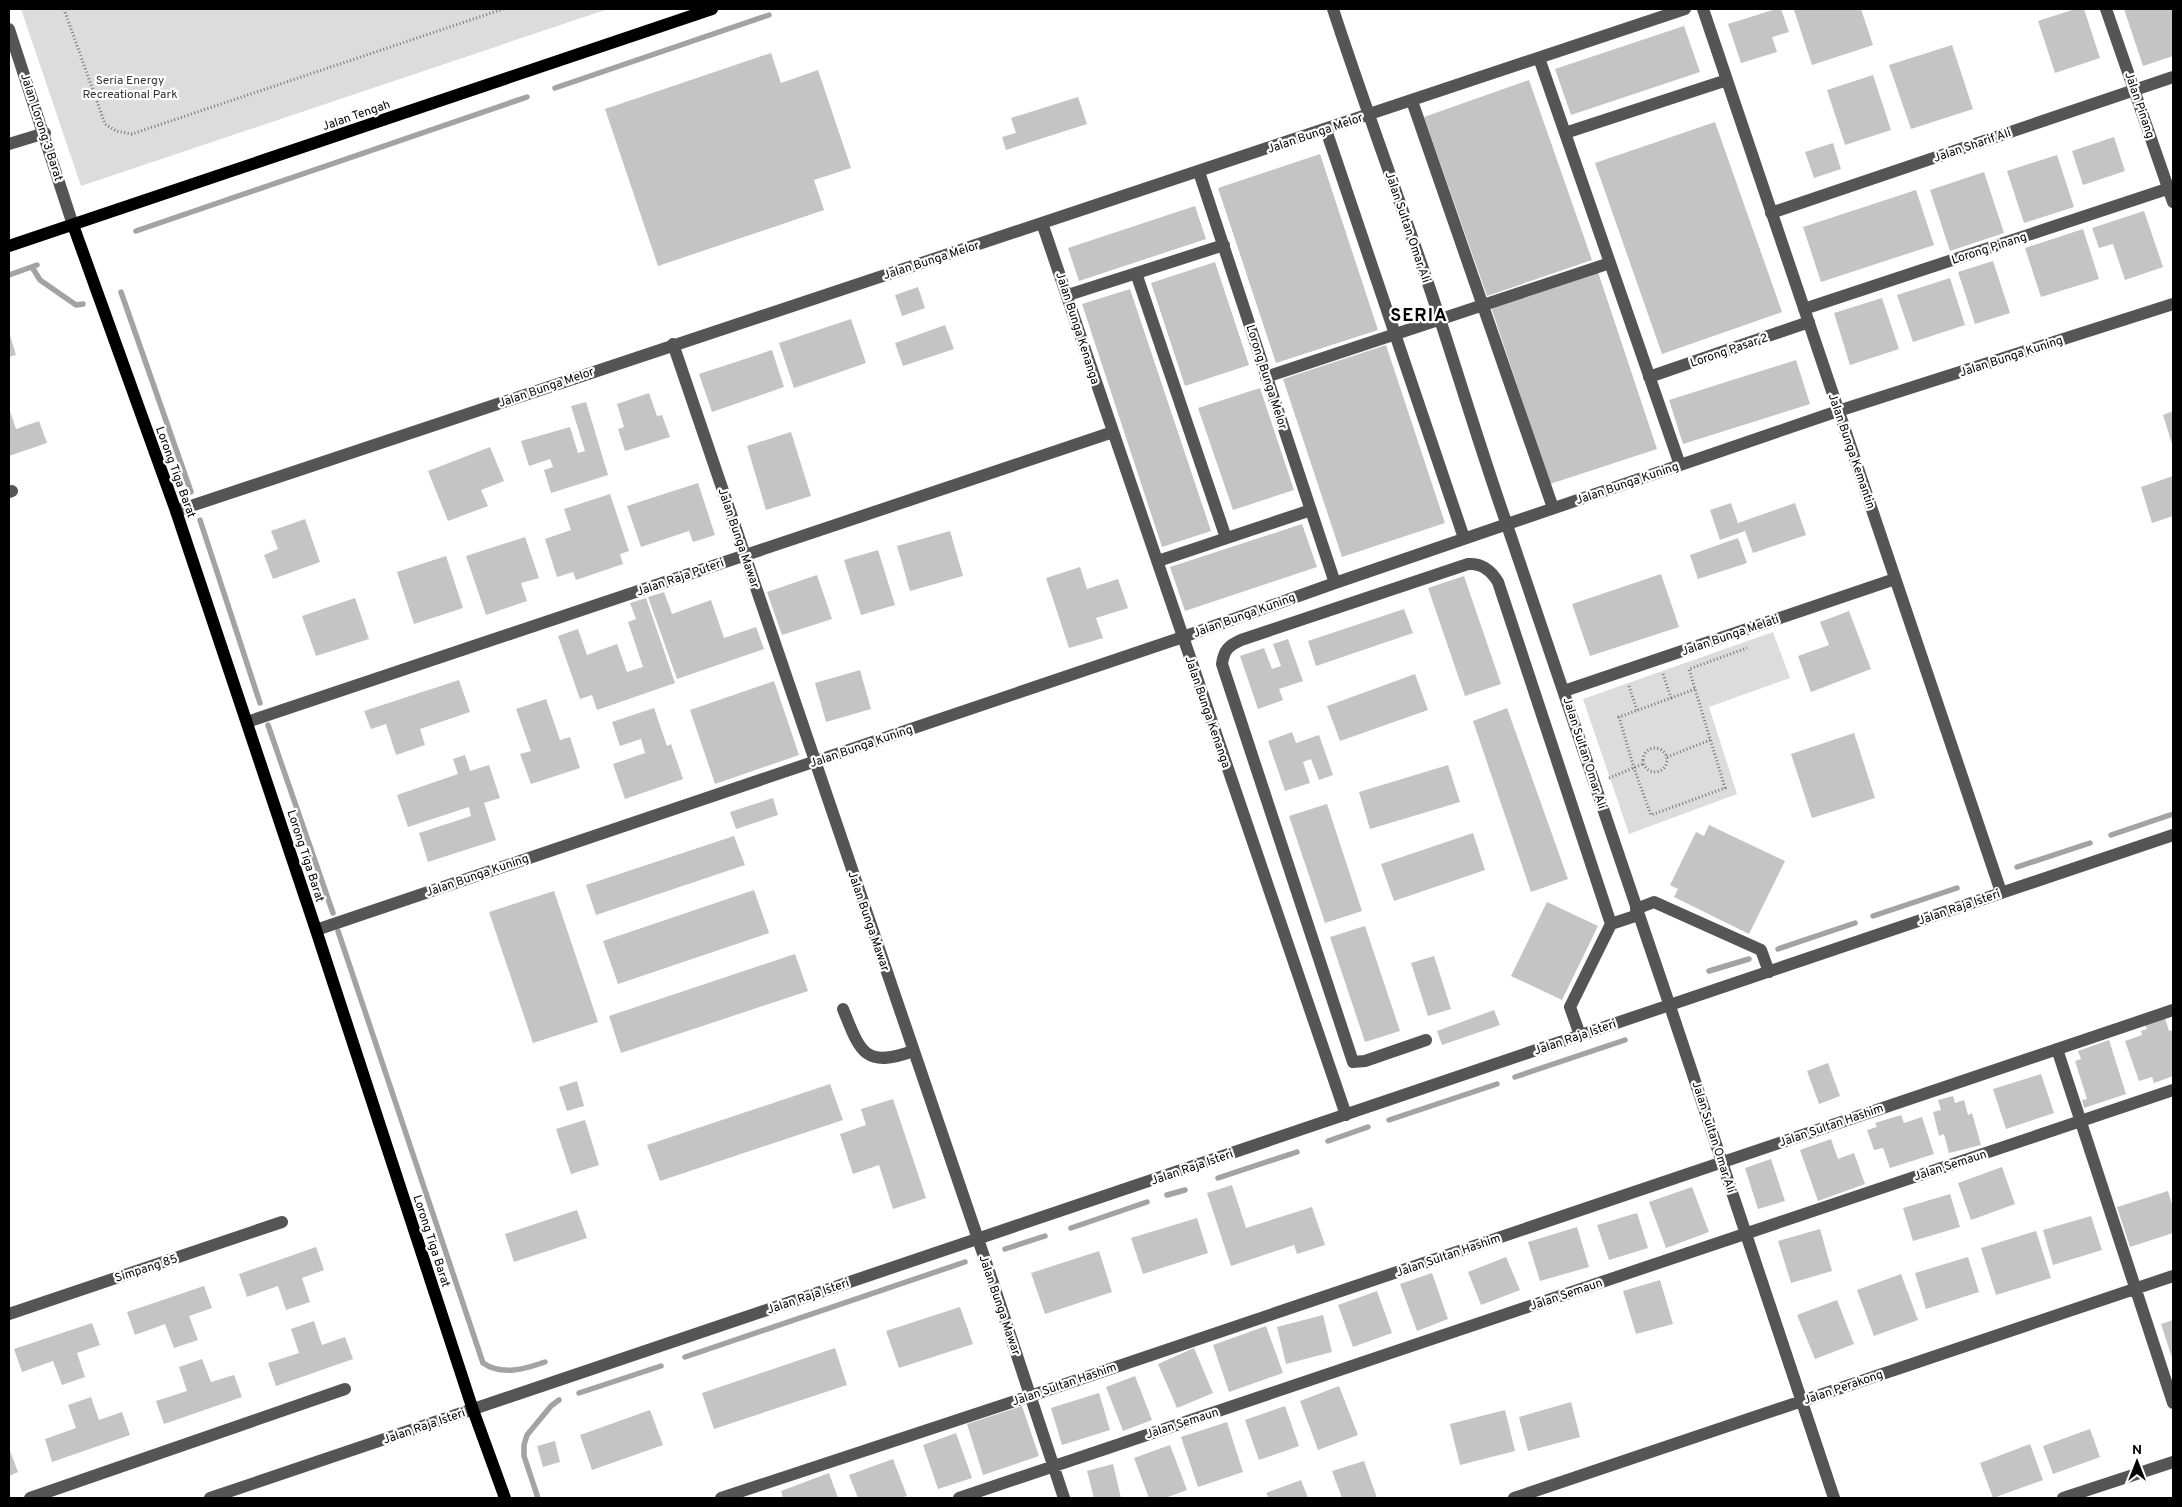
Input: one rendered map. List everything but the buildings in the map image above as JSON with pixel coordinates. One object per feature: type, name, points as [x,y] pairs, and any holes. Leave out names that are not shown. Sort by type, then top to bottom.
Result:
[{"type":"main road","name":"Jalan Tengah","points":[[9,246],[712,9]]},
{"type":"main road","name":"Lorong Tiga Barat","points":[[74,225],[176,511],[248,722],[473,1410],[505,1498]]},
{"type":"street","name":"Jalan Sultan Omar Ali","points":[[1333,9],[1440,321],[1506,524],[1564,691],[1637,912],[1670,1004],[1834,1498]]},
{"type":"street","name":"Jalan Bunga Melor","points":[[176,511],[673,344],[1199,172],[1686,9]]},
{"type":"street","name":"Jalan Bunga Kemantin","points":[[1703,9],[2001,892]]},
{"type":"street","name":"Jalan Pinang","points":[[2106,9],[2171,188],[2173,202]]},
{"type":"street","name":"Jalan Lorong 3 Barat","points":[[9,29],[74,225]]},
{"type":"street","points":[[1539,58],[1680,465]]},
{"type":"street","name":"Jalan Sharif Ali","points":[[1772,212],[2173,77]]},
{"type":"street","points":[[1565,133],[1727,80]]},
{"type":"street","points":[[1412,101],[1554,508]]},
{"type":"street","points":[[1326,130],[1464,538]]},
{"type":"street","points":[[9,144],[44,133]]},
{"type":"street","name":"Lorong Bunga Melor","points":[[1199,172],[1335,583]]},
{"type":"street","name":"Lorong Pinang","points":[[1804,309],[2171,188]]},
{"type":"street","name":"Jalan Bunga Kenanga","points":[[1042,223],[1346,1115]]},
{"type":"street","points":[[1068,295],[1224,245]]},
{"type":"street","points":[[1266,378],[1610,263]]},
{"type":"street","points":[[1136,273],[1226,538]]},
{"type":"street","name":"Jalan Bunga Kuning","points":[[316,930],[1183,637],[1464,538],[1838,411],[2173,304]]},
{"type":"street","name":"Lorong Pasar 2","points":[[1649,377],[1809,322]]},
{"type":"street","name":"Jalan Bunga Mawar","points":[[673,344],[978,1239],[1064,1498]]},
{"type":"street","name":"Jalan Raja Puteri","points":[[248,722],[1113,432]]},
{"type":"street","points":[[1158,561],[1311,510]]},
{"type":"street","points":[[1426,1040],[1365,1061],[1353,1062],[1225,675],[1222,664],[1223,653],[1230,646],[1468,564],[1476,563],[1485,567],[1498,582],[1611,924]]},
{"type":"street","name":"Jalan Bunga Melati","points":[[1564,691],[1895,579]]},
{"type":"street","name":"Jalan Raja Isteri","points":[[210,1498],[2173,834]]},
{"type":"street","points":[[1580,1035],[1570,1007],[1611,924],[1654,902],[1761,950],[1769,972]]},
{"type":"street","points":[[844,1009],[859,1045],[866,1055],[882,1059],[895,1058],[913,1051]]},
{"type":"street","name":"Jalan Sultan Hashim","points":[[721,1498],[1030,1396],[2173,1010]]},
{"type":"street","points":[[2056,1049],[2173,1403]]},
{"type":"street","name":"Jalan Semaun","points":[[959,1498],[2173,1090]]},
{"type":"street","name":"Simpang 85","points":[[9,1314],[282,1222]]},
{"type":"street","name":"Jalan Perakong","points":[[1514,1498],[2173,1276]]},
{"type":"street","points":[[30,1498],[345,1389]]},
{"type":"street","points":[[2063,1498],[2173,1462]]},
{"type":"path","points":[[64,9],[105,124],[116,131],[132,134],[503,9]]},
{"type":"path","points":[[1695,689],[1620,717],[1634,768],[1651,815],[1724,788],[1695,689],[1689,669],[1752,646]]},
{"type":"path","points":[[1658,659],[1671,698]]},
{"type":"path","points":[[1624,671],[1637,710]]},
{"type":"path","points":[[1667,757],[1710,740]]},
{"type":"path","points":[[1651,748],[1659,748],[1667,757],[1664,768],[1657,772],[1648,770],[1643,764],[1642,756],[1651,748]]},
{"type":"path","points":[[1594,784],[1643,764]]},
{"type":"green space","name":"Seria Energy Recreational Park","points":[[21,9],[608,9],[81,186]]},
{"type":"green space","points":[[1773,632],[1790,678],[1709,707],[1737,794],[1629,834],[1583,699]]},
{"type":"waterway","points":[[555,88],[769,15]]},
{"type":"waterway","points":[[136,231],[527,97]]},
{"type":"waterway","points":[[9,275],[37,265]]},
{"type":"waterway","points":[[32,267],[40,280],[76,305],[83,304]]},
{"type":"waterway","points":[[121,292],[191,492]]},
{"type":"waterway","points":[[200,520],[260,703]]},
{"type":"waterway","points":[[268,725],[333,913]]},
{"type":"waterway","points":[[2111,835],[2173,814]]},
{"type":"waterway","points":[[2017,867],[2090,843]]},
{"type":"waterway","points":[[1873,916],[1957,888]]},
{"type":"waterway","points":[[1778,949],[1855,923]]},
{"type":"waterway","points":[[338,931],[483,1363],[498,1369],[514,1370],[545,1362]]},
{"type":"waterway","points":[[1709,971],[1749,959]]},
{"type":"waterway","points":[[1515,1077],[1625,1040]]},
{"type":"waterway","points":[[1389,1120],[1497,1084]]},
{"type":"waterway","points":[[1328,1141],[1368,1127]]},
{"type":"waterway","points":[[1218,1178],[1297,1152]]},
{"type":"waterway","points":[[1167,1195],[1185,1190]]},
{"type":"waterway","points":[[1071,1228],[1147,1202]]},
{"type":"waterway","points":[[1005,1249],[1045,1236]]},
{"type":"waterway","points":[[685,1357],[965,1262]]},
{"type":"waterway","points":[[579,1393],[661,1366]]},
{"type":"waterway","points":[[538,1498],[524,1456],[524,1445],[527,1435],[551,1406],[559,1400]]},
{"type":"district","name":"SERIA","points":[[1419,315]]}]
